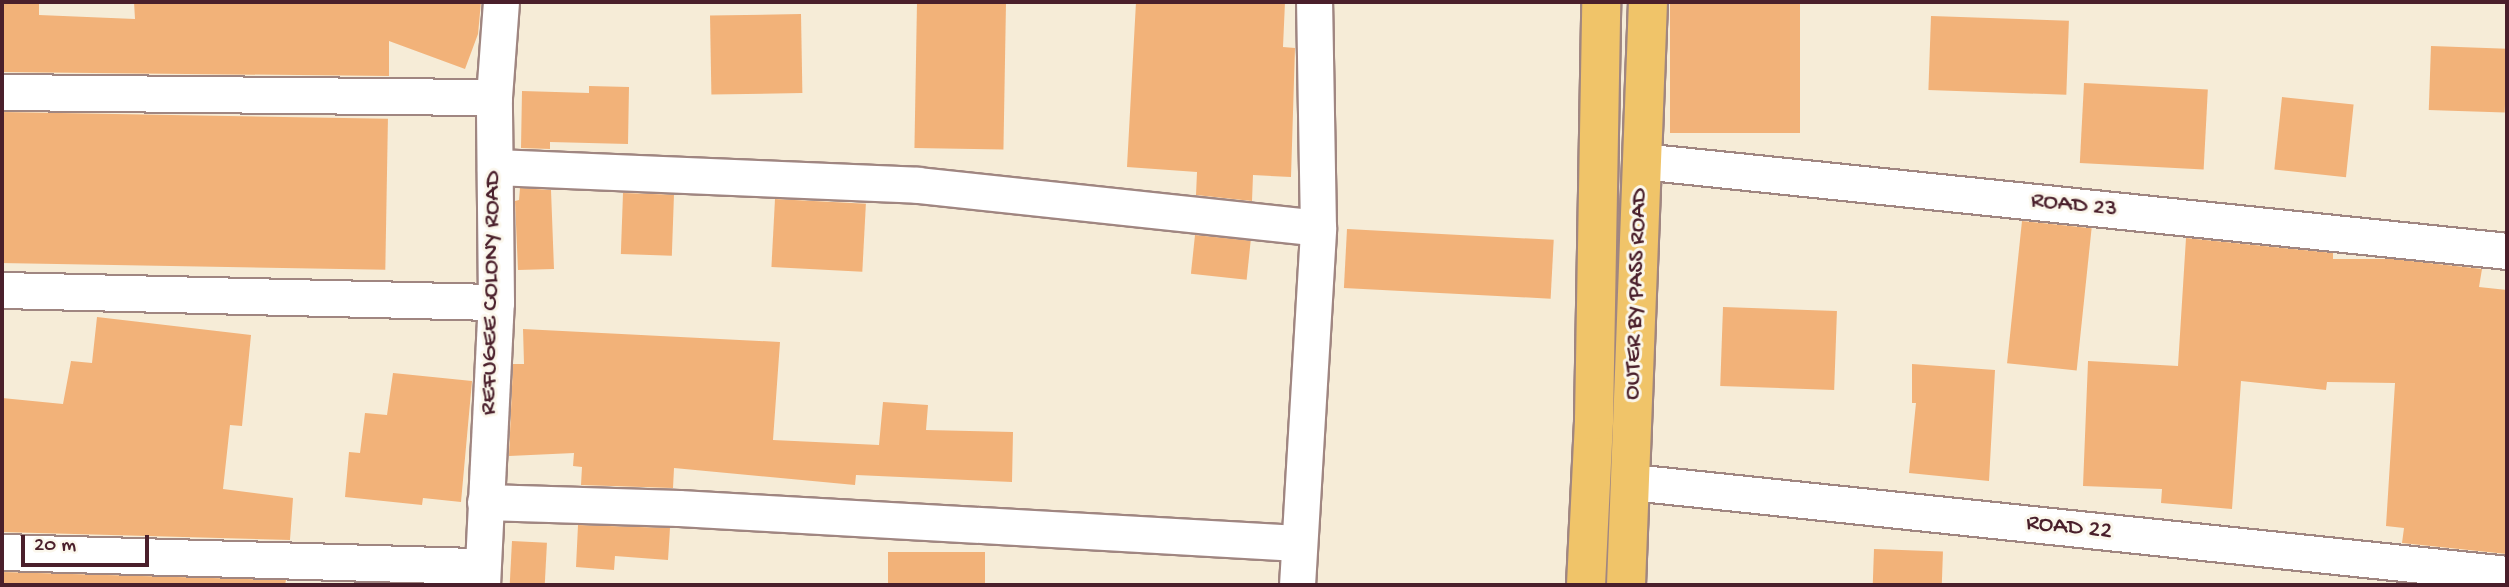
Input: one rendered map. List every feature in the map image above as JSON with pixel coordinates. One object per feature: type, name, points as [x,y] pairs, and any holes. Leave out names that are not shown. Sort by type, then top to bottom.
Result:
[{"type":"main road","name":"OUTER BY PASS ROAD","points":[[1586,585],[1594,420],[1601,2]]},
{"type":"main road","name":"OUTER BY PASS ROAD","points":[[1626,585],[1632,482],[1648,2]]},
{"type":"street","name":"REFUGEE COLONY ROAD","points":[[482,576],[496,302],[494,97],[501,2]]},
{"type":"street","points":[[1297,585],[1318,228],[1314,2]]},
{"type":"street","points":[[2,92],[494,97]]},
{"type":"street","name":"ROAD 23","points":[[1641,161],[2507,251]]},
{"type":"street","points":[[495,167],[918,185],[1318,228]]},
{"type":"street","points":[[2,290],[496,302]]},
{"type":"street","name":"ROAD 22","points":[[1632,482],[2507,574]]},
{"type":"street","points":[[485,502],[680,508],[1298,543]]},
{"type":"street","points":[[2,552],[482,576]]},
{"type":"building","points":[[2,2],[39,2],[39,15],[135,19],[134,2],[481,2],[478,34],[465,69],[389,41],[389,76],[2,72]]},
{"type":"building","points":[[917,2],[1006,4],[1003,150],[914,148]]},
{"type":"building","points":[[1136,2],[1285,2],[1283,47],[1295,48],[1291,177],[1253,175],[1252,201],[1196,195],[1197,172],[1127,167]]},
{"type":"building","points":[[1670,2],[1800,2],[1800,133],[1670,133]]},
{"type":"building","points":[[801,14],[802,93],[711,95],[710,16]]},
{"type":"building","points":[[1931,16],[2069,21],[2066,95],[1928,90]]},
{"type":"building","points":[[2431,46],[2507,49],[2505,113],[2429,110]]},
{"type":"building","points":[[2084,83],[2208,89],[2204,169],[2080,163]]},
{"type":"building","points":[[589,86],[629,87],[628,144],[550,142],[550,149],[521,148],[522,91],[589,93]]},
{"type":"building","points":[[2282,97],[2354,105],[2346,177],[2274,170]]},
{"type":"building","points":[[2,112],[388,119],[385,270],[2,263]]},
{"type":"building","points":[[520,188],[551,190],[554,269],[518,270],[515,201],[519,200]]},
{"type":"building","points":[[623,193],[674,195],[672,256],[621,254]]},
{"type":"building","points":[[775,199],[866,204],[862,272],[771,267]]},
{"type":"building","points":[[2022,221],[2092,228],[2077,371],[2007,363]]},
{"type":"building","points":[[1347,229],[1554,240],[1551,299],[1344,288]]},
{"type":"building","points":[[1195,235],[1251,241],[1247,280],[1191,274]]},
{"type":"building","points":[[2186,238],[2333,253],[2333,259],[2393,259],[2482,269],[2479,287],[2507,290],[2507,554],[2402,543],[2404,528],[2386,526],[2395,383],[2327,382],[2326,390],[2241,381],[2232,509],[2161,503],[2162,489],[2083,486],[2088,361],[2178,366]]},
{"type":"building","points":[[1723,307],[1837,311],[1834,390],[1720,386]]},
{"type":"building","points":[[97,317],[251,335],[242,426],[230,425],[223,489],[293,498],[290,540],[2,532],[2,398],[63,404],[71,361],[92,363]]},
{"type":"building","points":[[523,329],[780,342],[773,440],[879,445],[883,402],[928,405],[926,430],[1013,432],[1012,482],[856,475],[855,485],[674,468],[673,488],[581,485],[582,467],[573,466],[574,453],[509,456],[513,364],[524,364]]},
{"type":"building","points":[[1912,364],[1995,370],[1989,481],[1909,473],[1916,403],[1912,403]]},
{"type":"building","points":[[393,373],[472,381],[461,502],[423,498],[422,505],[345,497],[349,452],[360,453],[365,413],[387,415]]},
{"type":"building","points":[[578,525],[670,528],[668,560],[615,556],[614,570],[576,567]]},
{"type":"building","points":[[512,541],[547,543],[545,585],[510,585]]},
{"type":"building","points":[[1874,549],[1943,551],[1942,585],[1873,585]]},
{"type":"building","points":[[888,552],[985,552],[985,585],[888,585]]},
{"type":"building","points":[[2,572],[286,580],[285,585],[2,585]]}]
